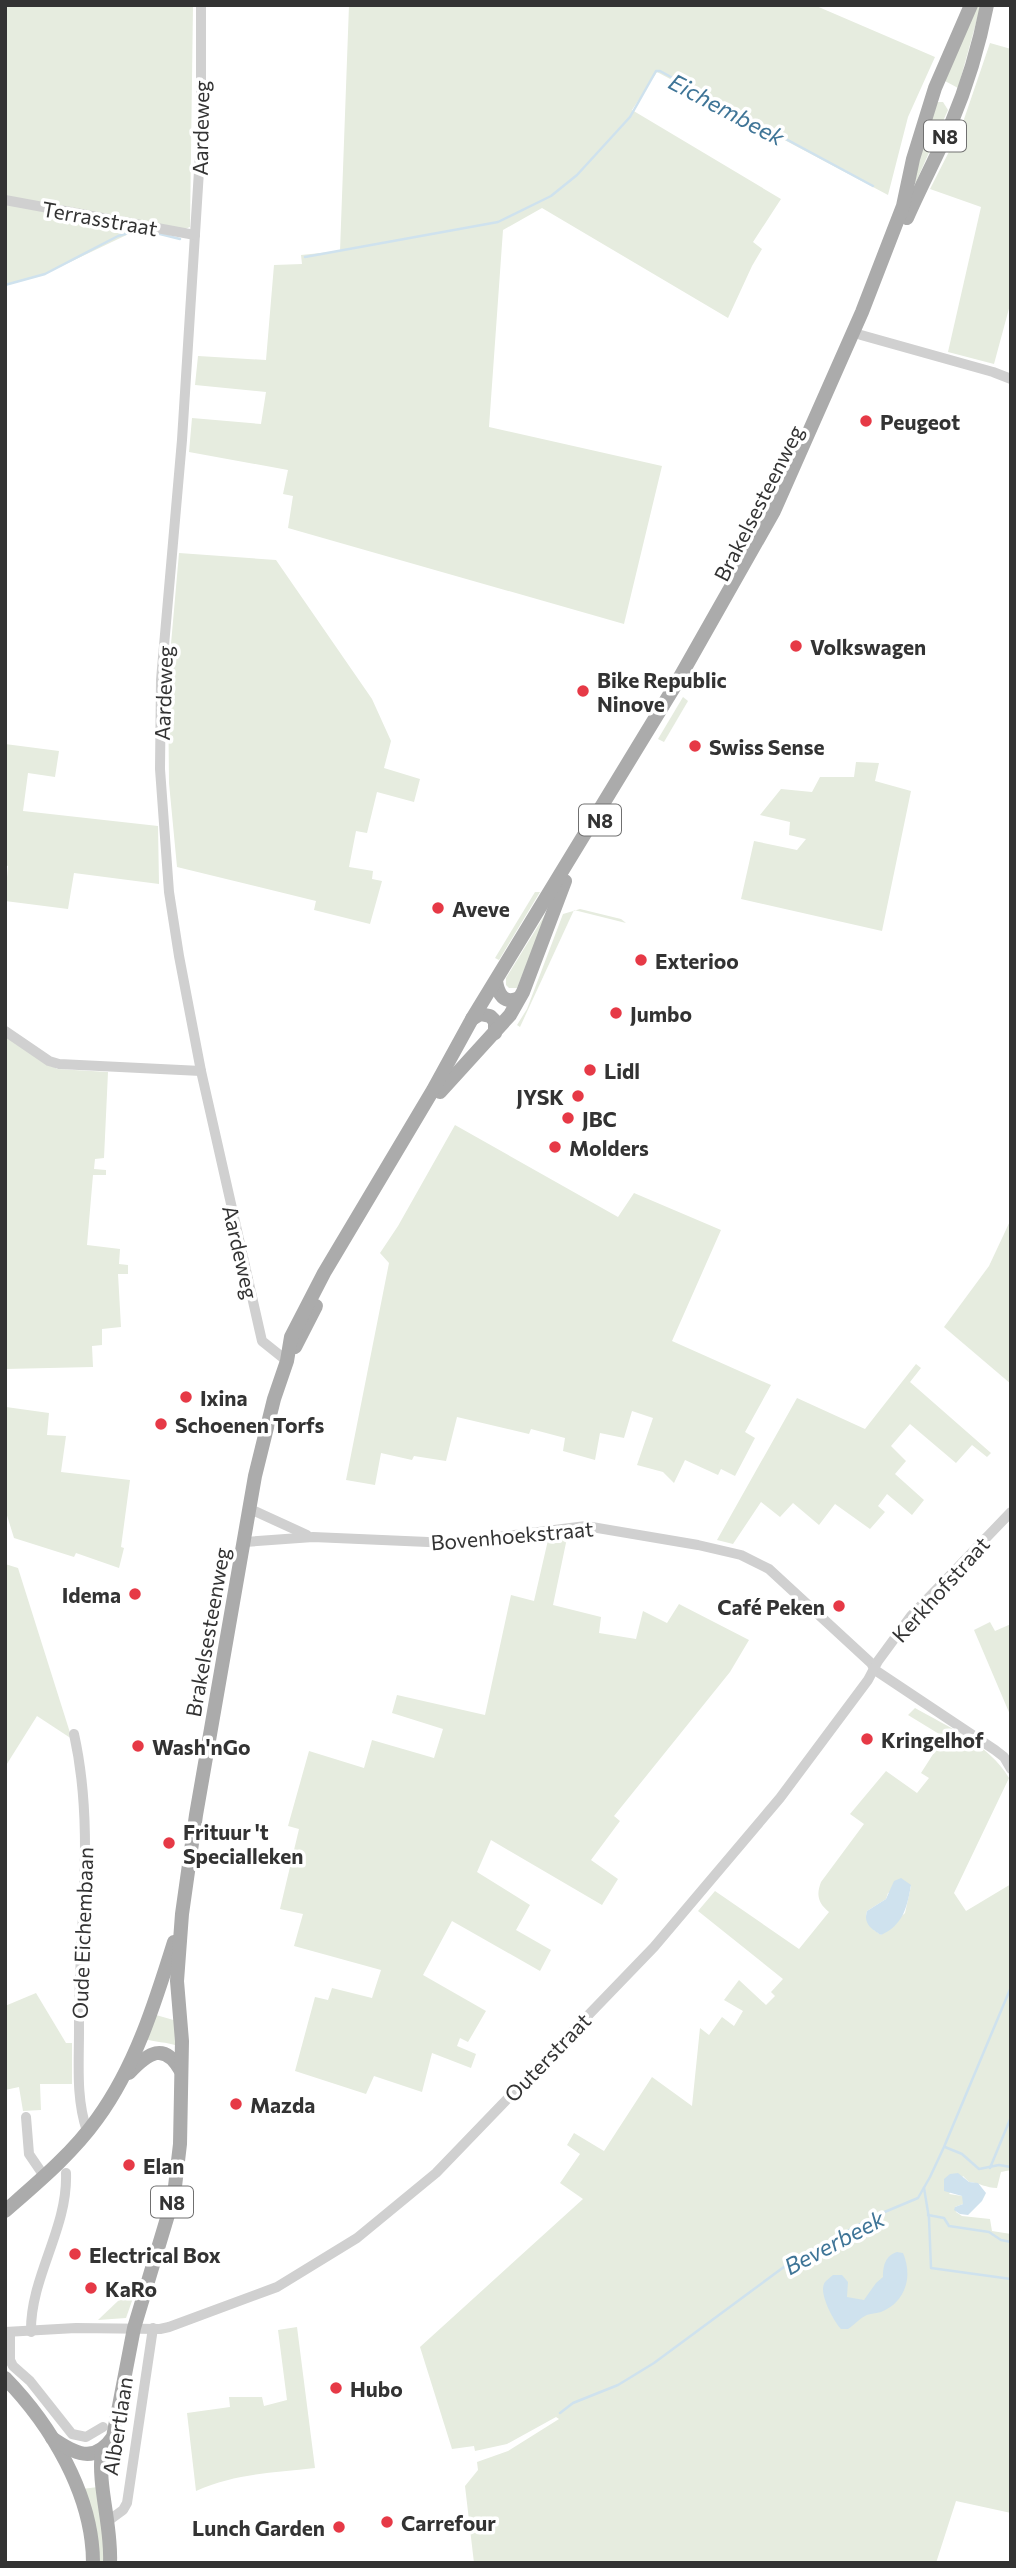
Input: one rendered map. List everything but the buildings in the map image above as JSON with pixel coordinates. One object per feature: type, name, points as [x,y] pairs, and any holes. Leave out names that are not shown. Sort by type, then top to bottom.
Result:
[{"type":"main road","name":"Brakelsesteenweg","points":[[134,2328],[174,2195],[180,2144],[182,2041],[177,1981],[182,1914],[196,1815],[263,1439],[287,1361],[291,1337],[324,1273],[472,1019],[676,684],[774,511],[856,326],[903,206],[913,159],[935,88],[971,5]]},
{"type":"main road","name":"Brakelsesteenweg","points":[[287,1361],[307,1328],[350,1239],[421,1119],[448,1082],[510,1015],[571,868],[754,562],[809,454],[960,99],[980,43],[987,5]]},
{"type":"main road","points":[[935,88],[943,85],[951,87],[960,99]]},
{"type":"main road","points":[[496,981],[497,992],[502,999],[513,1001],[519,998]]},
{"type":"main road","points":[[472,1019],[480,1014],[490,1016],[495,1021],[495,1033]]},
{"type":"main road","name":"Brakelsesteenweg","points":[[119,2084],[153,2011],[182,1914]]},
{"type":"main road","points":[[119,2084],[146,2056],[154,2053],[169,2056],[176,2061],[181,2071]]},
{"type":"main road","name":"N8","points":[[5,2211],[44,2176],[87,2131],[119,2084]]},
{"type":"main road","name":"Albertlaan","points":[[52,2438],[75,2454],[92,2454],[102,2449],[113,2437],[134,2328]]},
{"type":"main road","name":"Albertlaan","points":[[5,2378],[52,2438],[83,2503],[91,2536],[93,2563]]},
{"type":"main road","name":"Albertlaan","points":[[102,2449],[100,2463],[108,2521],[110,2563]]},
{"type":"street","name":"Aardeweg","points":[[201,5],[201,139],[182,440],[161,680],[160,769],[171,903],[201,1071],[262,1340],[287,1361]]},
{"type":"street","name":"Terrasstraat","points":[[5,200],[195,235]]},
{"type":"street","points":[[861,335],[1011,379]]},
{"type":"street","points":[[5,1031],[59,1065],[201,1071]]},
{"type":"street","name":"Bovenhoekstraat","points":[[250,1509],[313,1537]]},
{"type":"street","name":"Kerkhofstraat","points":[[875,1670],[878,1661],[911,1616],[1011,1512]]},
{"type":"street","name":"Bovenhoekstraat","points":[[245,1542],[313,1537],[451,1543],[586,1526],[741,1555],[769,1569],[871,1663],[875,1670],[1007,1756]]},
{"type":"street","name":"Outerstraat","points":[[134,2328],[153,2328],[189,2320],[277,2287],[357,2238],[436,2174],[654,1947],[780,1798],[875,1670]]},
{"type":"street","name":"Oude Eichembaan","points":[[74,1734],[83,1774],[87,1842],[79,2033],[80,2102],[87,2131]]},
{"type":"street","points":[[1007,1756],[1011,1769]]},
{"type":"street","points":[[26,2116],[29,2154],[44,2176]]},
{"type":"street","points":[[31,2332],[31,2313],[67,2191],[66,2173]]},
{"type":"street","points":[[8,2333],[76,2328],[134,2328]]},
{"type":"street","name":"Albertlaan","points":[[108,2521],[123,2510],[127,2503],[153,2328]]},
{"type":"street","name":"Albertlaan","points":[[8,2333],[13,2366],[30,2381],[72,2434],[86,2437],[103,2427]]},
{"type":"shaded area","points":[[5,5],[193,5],[190,227],[185,229],[5,196]]},
{"type":"shaded area","points":[[349,5],[814,5],[935,57],[908,117],[888,195],[657,72],[632,110],[781,199],[753,242],[762,249],[728,318],[542,208],[503,230],[489,427],[662,466],[624,624],[288,528],[293,496],[283,494],[288,470],[189,452],[192,418],[261,424],[266,392],[195,385],[198,356],[266,360],[274,265],[302,264],[301,255],[340,251]]},
{"type":"shaded area","points":[[977,5],[981,5],[958,88],[945,81]]},
{"type":"shaded area","points":[[990,43],[1011,49],[1011,301],[994,364],[948,352],[981,207],[930,189],[961,128]]},
{"type":"shaded area","points":[[938,102],[943,102],[948,110],[915,184],[913,183],[934,108]]},
{"type":"shaded area","points":[[5,204],[137,230],[45,274],[5,285]]},
{"type":"shaded area","points":[[179,553],[276,560],[372,699],[391,741],[384,768],[420,779],[414,802],[377,792],[367,833],[356,831],[349,867],[373,871],[372,879],[382,881],[370,924],[314,910],[316,901],[177,867],[169,783],[168,678]]},
{"type":"shaded area","points":[[683,697],[688,701],[664,742],[658,739]]},
{"type":"shaded area","points":[[5,744],[59,751],[55,777],[28,773],[23,811],[158,826],[159,884],[74,873],[68,909],[5,901],[8,866],[5,865]]},
{"type":"shaded area","points":[[856,762],[879,763],[875,781],[911,791],[882,931],[741,899],[754,841],[797,850],[806,839],[789,835],[790,822],[760,815],[781,789],[812,792],[820,777],[854,777]]},
{"type":"shaded area","points":[[535,892],[540,892],[499,960],[495,958]]},
{"type":"shaded area","points":[[549,908],[517,988],[509,988],[506,978]]},
{"type":"shaded area","points":[[575,910],[621,919],[626,923]]},
{"type":"shaded area","points":[[574,911],[520,1027],[517,1025],[527,1009],[563,914]]},
{"type":"shaded area","points":[[5,1034],[57,1069],[108,1072],[104,1158],[95,1159],[94,1169],[106,1170],[106,1175],[93,1175],[87,1245],[120,1249],[119,1264],[128,1265],[128,1274],[118,1274],[121,1327],[102,1329],[102,1345],[92,1346],[93,1367],[5,1369]]},
{"type":"shaded area","points":[[455,1125],[618,1217],[634,1193],[721,1230],[672,1341],[771,1385],[745,1432],[755,1438],[735,1476],[721,1469],[718,1475],[685,1460],[674,1483],[663,1472],[637,1465],[653,1418],[632,1411],[624,1438],[600,1433],[595,1460],[563,1451],[565,1438],[531,1429],[529,1434],[457,1417],[446,1461],[414,1456],[412,1460],[381,1453],[375,1485],[346,1480],[389,1263],[380,1253]]},
{"type":"shaded area","points":[[1011,1219],[1011,1384],[944,1327],[989,1266]]},
{"type":"shaded area","points":[[916,1364],[921,1368],[910,1382],[991,1453],[987,1457],[972,1445],[956,1463],[910,1424],[891,1446],[906,1461],[895,1474],[924,1500],[912,1515],[887,1494],[878,1506],[885,1512],[870,1529],[835,1504],[819,1525],[793,1503],[780,1517],[761,1502],[733,1544],[717,1540],[797,1398],[865,1429]]},
{"type":"shaded area","points":[[5,1383],[6,1407],[49,1413],[47,1435],[66,1436],[61,1472],[130,1480],[121,1547],[124,1548],[119,1568],[76,1553],[74,1557],[14,1538],[5,1509]]},
{"type":"shaded area","points":[[567,1538],[553,1605],[601,1617],[599,1633],[636,1639],[643,1611],[667,1623],[679,1604],[749,1640],[730,1672],[614,1816],[620,1821],[591,1860],[618,1879],[602,1905],[491,1840],[477,1872],[530,1905],[516,1930],[551,1950],[540,1971],[452,1921],[423,1975],[486,2011],[468,2042],[460,2038],[457,2046],[476,2054],[471,2068],[432,2053],[422,2092],[374,2076],[366,2094],[295,2071],[315,1997],[328,2000],[332,1988],[372,1998],[381,1970],[294,1946],[303,1914],[280,1909],[299,1829],[288,1826],[309,1751],[364,1768],[372,1740],[434,1758],[443,1729],[392,1713],[397,1695],[485,1715],[511,1595],[534,1601],[548,1540]]},
{"type":"shaded area","points":[[5,1564],[18,1568],[72,1739],[37,1716],[5,1767]]},
{"type":"shaded area","points":[[990,1622],[995,1631],[1011,1624],[1011,1717],[974,1630]]},
{"type":"shaded area","points":[[915,1708],[967,1737],[991,1755],[1009,1778],[954,1893],[966,1911],[1011,1884],[1011,2170],[1001,2172],[997,2188],[969,2182],[963,2176],[949,2194],[962,2196],[964,2199],[963,2204],[955,2207],[956,2212],[962,2216],[990,2219],[992,2231],[1011,2234],[1011,2513],[956,2501],[936,2563],[474,2563],[465,2486],[478,2470],[477,2462],[508,2451],[559,2419],[556,2417],[507,2444],[475,2451],[474,2446],[452,2449],[420,2347],[583,2199],[560,2183],[580,2154],[567,2145],[574,2133],[604,2151],[652,2077],[692,2106],[700,2028],[709,2035],[722,2017],[734,2026],[743,2011],[724,2000],[739,1980],[766,2005],[775,1996],[771,1992],[783,1979],[698,1911],[715,1891],[799,1949],[829,1912],[819,1898],[821,1882],[864,1824],[850,1814],[886,1771],[917,1793],[929,1778],[921,1773],[944,1737],[908,1715]],"holes":[[[911,1886],[905,1913],[881,1935],[874,1930],[866,1915],[867,1911],[886,1899],[888,1893]]]},
{"type":"shaded area","points":[[36,1993],[66,2043],[72,2043],[72,2084],[40,2084],[41,2110],[23,2111],[19,2087],[5,2090],[5,2006]]},
{"type":"shaded area","points":[[156,2015],[177,2021],[178,2046],[146,2039]]},
{"type":"shaded area","points":[[139,2281],[126,2318],[98,2320]]},
{"type":"shaded area","points":[[297,2327],[315,2468],[240,2477],[196,2491],[187,2413],[230,2407],[229,2397],[262,2397],[264,2406],[287,2400],[278,2330]]},
{"type":"shaded area","points":[[98,2487],[106,2563],[97,2563],[82,2489]]},
{"type":"water","points":[[901,1878],[911,1885],[906,1908],[899,1921],[881,1935],[867,1923],[867,1911],[886,1899],[894,1881]]},
{"type":"water","points":[[958,2173],[969,2182],[978,2183],[986,2193],[968,2215],[954,2210],[963,2204],[962,2196],[944,2191],[944,2179],[950,2174]]},
{"type":"water","points":[[897,2252],[903,2253],[906,2262],[907,2279],[902,2295],[890,2308],[865,2316],[848,2329],[841,2329],[825,2301],[825,2283],[833,2275],[842,2275],[848,2282],[847,2297],[864,2300],[883,2277],[887,2259]]},
{"type":"waterway","name":"Eichembeek","points":[[305,257],[498,222],[551,196],[577,175],[630,117],[656,71],[873,186]]},
{"type":"waterway","name":"Eichembeek","points":[[5,285],[45,274],[118,236],[139,230]]},
{"type":"waterway","name":"Eichembeek","points":[[152,232],[180,239]]},
{"type":"waterway","name":"Beverbeek","points":[[560,2413],[573,2403],[618,2385],[654,2363],[792,2261],[875,2216],[918,2198],[944,2147],[1011,1987]]},
{"type":"waterway","points":[[990,2168],[1011,2117]]},
{"type":"waterway","points":[[945,2147],[962,2154],[979,2169],[999,2165],[1011,2167]]},
{"type":"waterway","points":[[924,2188],[929,2218],[931,2268],[1011,2279]]},
{"type":"waterway","points":[[928,2215],[944,2218],[949,2226],[989,2232],[1001,2240],[1011,2242]]},
{"type":"place","name":"Peugeot","points":[[866,421]]},
{"type":"place","name":"Volkswagen","points":[[796,646]]},
{"type":"place","name":"Bike Republic Ninove","points":[[583,691]]},
{"type":"place","name":"Swiss Sense","points":[[695,746]]},
{"type":"place","name":"Aveve","points":[[438,908]]},
{"type":"place","name":"Exterioo","points":[[641,960]]},
{"type":"place","name":"Jumbo","points":[[616,1013]]},
{"type":"place","name":"Lidl","points":[[590,1070]]},
{"type":"place","name":"JYSK","points":[[578,1096]]},
{"type":"place","name":"JBC","points":[[568,1118]]},
{"type":"place","name":"Molders","points":[[555,1147]]},
{"type":"place","name":"Ixina","points":[[186,1397]]},
{"type":"place","name":"Schoenen Torfs","points":[[161,1424]]},
{"type":"place","name":"Idema","points":[[135,1594]]},
{"type":"place","name":"Café Peken","points":[[839,1606]]},
{"type":"place","name":"Kringelhof","points":[[867,1739]]},
{"type":"place","name":"Wash'nGo","points":[[138,1746]]},
{"type":"place","name":"Frituur 't Specialleken","points":[[169,1843]]},
{"type":"place","name":"Mazda","points":[[236,2104]]},
{"type":"place","name":"Elan","points":[[129,2165]]},
{"type":"place","name":"Electrical Box","points":[[75,2254]]},
{"type":"place","name":"KaRo","points":[[91,2288]]},
{"type":"place","name":"Hubo","points":[[336,2388]]},
{"type":"place","name":"Carrefour","points":[[387,2522]]},
{"type":"place","name":"Lunch Garden","points":[[339,2527]]}]
